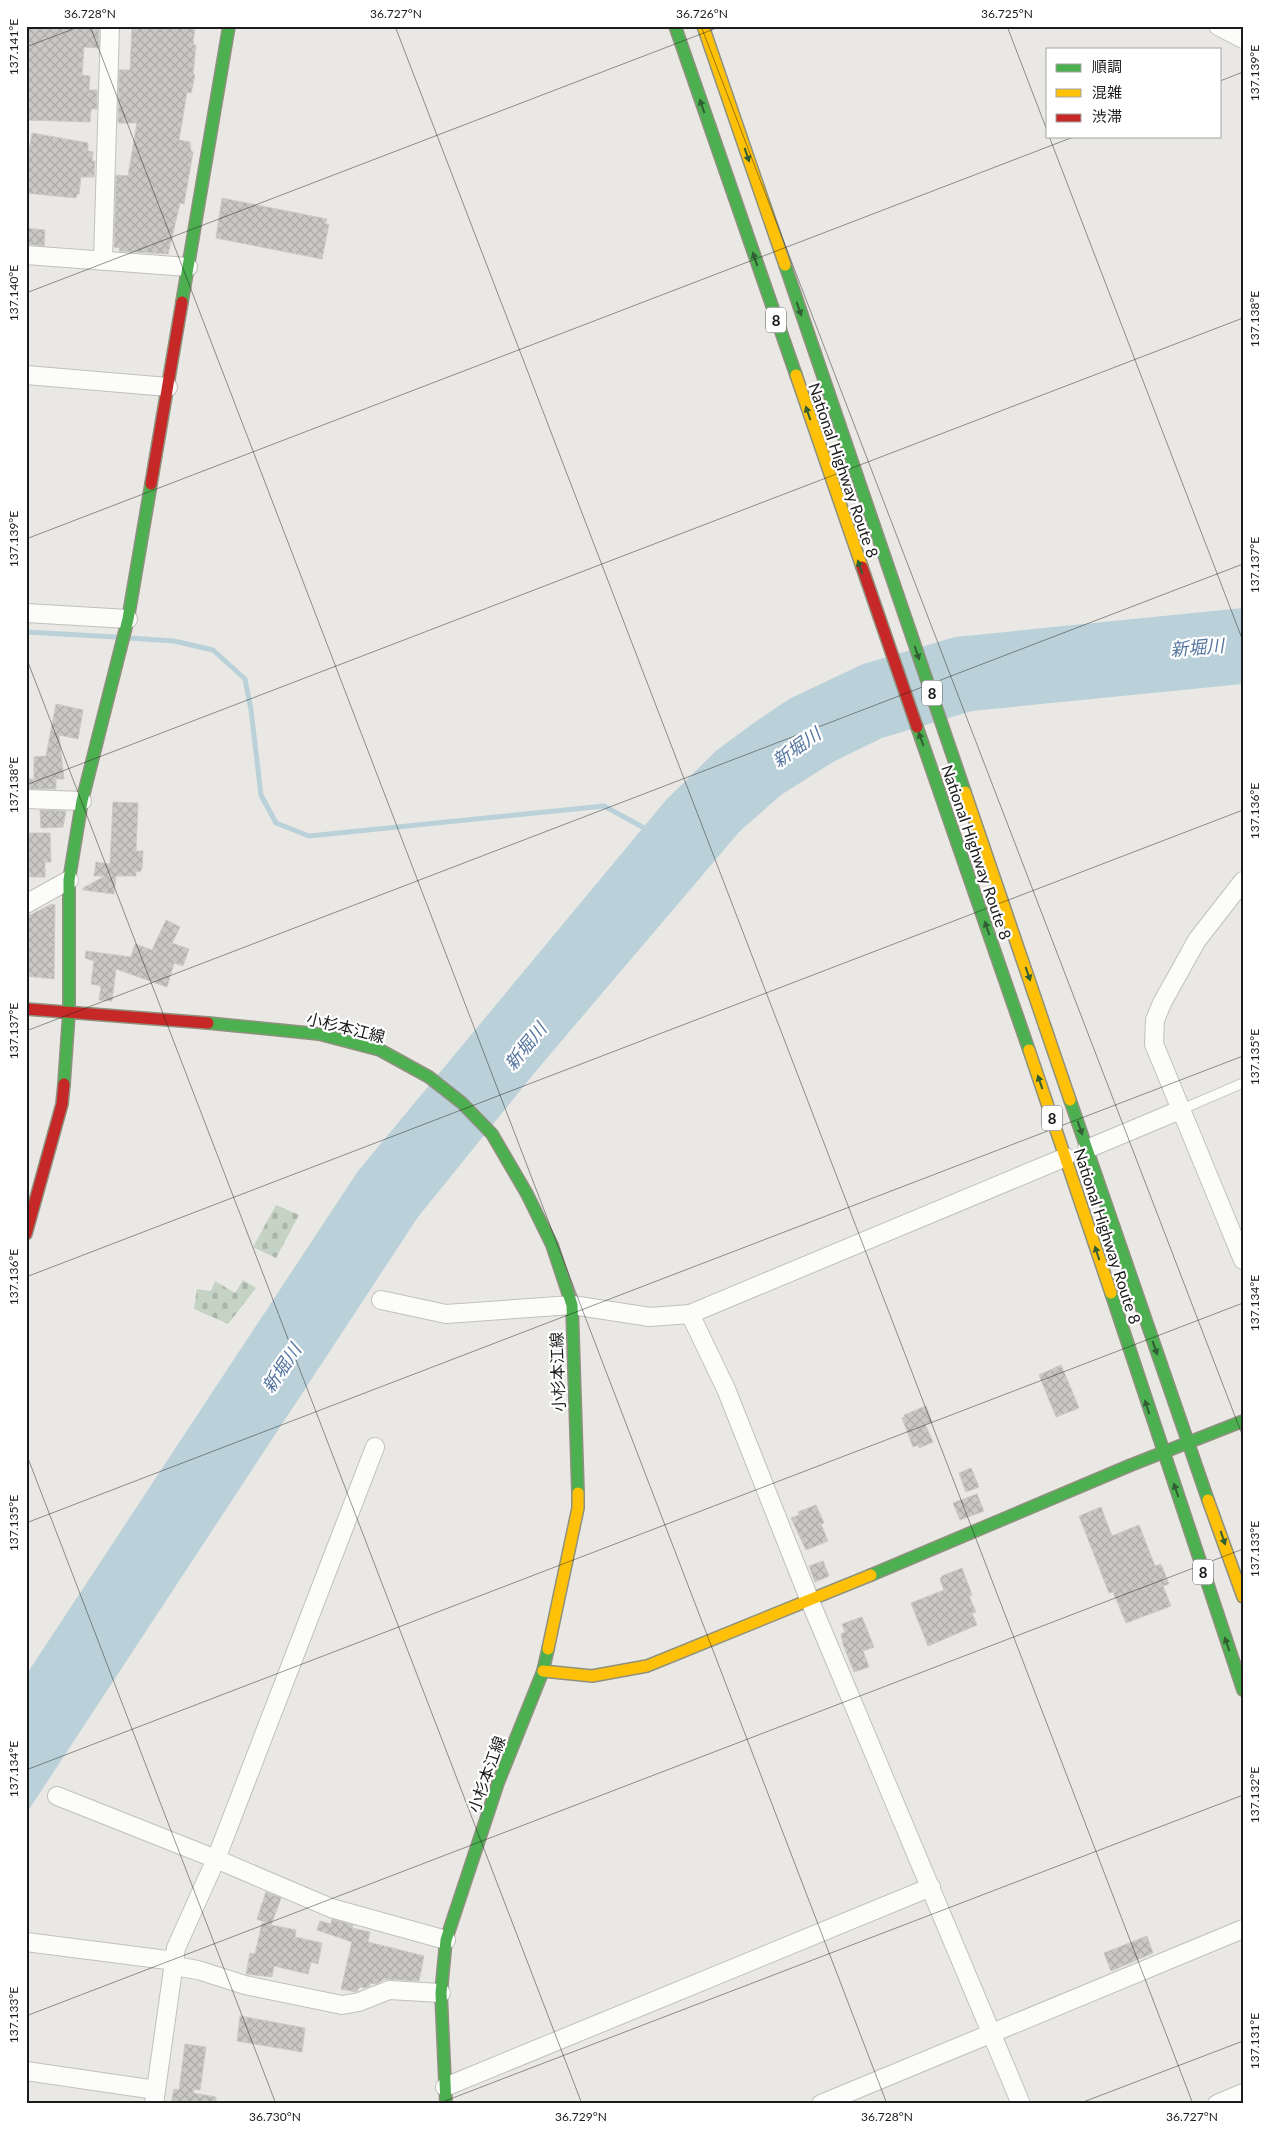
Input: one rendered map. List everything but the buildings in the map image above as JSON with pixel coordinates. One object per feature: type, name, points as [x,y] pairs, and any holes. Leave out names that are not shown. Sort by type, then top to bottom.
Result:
[{"type":"main road","points":[[26,1234],[62,1104],[69,1012],[69,880],[82,801],[128,619],[229,26]]},
{"type":"main road","name":"National Highway Route 8","points":[[675,26],[876,613],[1066,1158],[1243,1690]]},
{"type":"main road","name":"National Highway Route 8","points":[[702,26],[901,607],[962,779],[1087,1149],[1243,1597]]},
{"type":"main road","name":"小杉本江線","points":[[26,1009],[251,1026],[319,1034],[380,1050],[429,1076],[462,1103],[492,1134],[527,1194],[552,1245],[572,1305],[578,1508],[543,1671],[498,1783],[446,1940],[442,1994],[446,2096]]},
{"type":"main road","points":[[543,1671],[592,1676],[647,1666],[810,1601],[1243,1421]]},
{"type":"street","points":[[103,260],[110,26]]},
{"type":"street","points":[[1218,26],[1243,40]]},
{"type":"street","points":[[26,255],[188,266]]},
{"type":"street","points":[[26,375],[168,387]]},
{"type":"street","points":[[26,613],[128,619]]},
{"type":"street","points":[[26,799],[82,801]]},
{"type":"street","points":[[26,904],[69,880]]},
{"type":"street","points":[[1243,881],[1197,940],[1155,1020],[1154,1044],[1243,1260]]},
{"type":"street","points":[[1087,1149],[1180,1110]]},
{"type":"street","points":[[381,1300],[446,1314],[572,1305],[650,1317],[690,1314],[1066,1158]]},
{"type":"street","points":[[690,1314],[726,1389],[810,1601],[1021,2104]]},
{"type":"street","points":[[26,2071],[155,2097],[176,1948],[216,1859],[375,1448]]},
{"type":"street","points":[[57,1796],[216,1859],[331,1908],[446,1940]]},
{"type":"street","points":[[446,2096],[931,1887]]},
{"type":"street","points":[[820,2104],[1243,1929]]},
{"type":"street","points":[[26,1942],[174,1963],[342,2006],[359,2002],[389,1990],[442,1994]]},
{"type":"street","points":[[1217,2104],[1243,2093]]},
{"type":"lane","points":[[1180,1110],[1243,1083]]},
{"type":"green space","points":[[276,1205],[299,1215],[276,1258],[253,1247]]},
{"type":"green space","points":[[243,1280],[256,1288],[228,1324],[194,1309],[197,1289],[211,1291],[215,1281],[235,1293]]},
{"type":"water","name":"新堀川","points":[[1243,608],[1243,684],[972,711],[882,738],[833,762],[781,795],[740,831],[536,1071],[418,1217],[26,1814],[26,1675],[358,1171],[666,800],[717,750],[755,722],[789,699],[863,664],[955,637]]},
{"type":"waterway","points":[[26,632],[116,637]]},
{"type":"waterway","points":[[129,638],[174,641],[213,650],[245,679],[251,710],[261,795],[276,823],[309,836],[604,806],[648,830]]},
{"type":"traffic: fast","points":[[182,302],[229,26]]},
{"type":"traffic: fast","points":[[675,26],[796,375]]},
{"type":"traffic: fast","points":[[785,265],[965,792]]},
{"type":"traffic: fast","points":[[64,1084],[69,1012],[69,880],[82,801],[128,619],[151,484]]},
{"type":"traffic: fast","points":[[917,727],[1029,1050]]},
{"type":"traffic: fast","points":[[208,1023],[319,1034],[380,1050],[429,1077],[462,1103],[492,1134],[527,1194],[552,1245],[572,1305],[578,1493]]},
{"type":"traffic: fast","points":[[1070,1100],[1208,1500]]},
{"type":"traffic: fast","points":[[1111,1293],[1243,1690]]},
{"type":"traffic: fast","points":[[871,1575],[1131,1465],[1243,1421]]},
{"type":"traffic: fast","points":[[446,2104],[441,1993],[446,1940],[498,1783],[543,1671],[548,1649]]},
{"type":"traffic: slow","points":[[703,26],[785,265]]},
{"type":"traffic: slow","points":[[796,375],[862,567]]},
{"type":"traffic: slow","points":[[965,792],[1070,1100]]},
{"type":"traffic: slow","points":[[1029,1050],[1111,1293]]},
{"type":"traffic: slow","points":[[548,1649],[578,1508],[578,1493]]},
{"type":"traffic: slow","points":[[1208,1500],[1243,1597]]},
{"type":"traffic: slow","points":[[543,1671],[592,1676],[647,1666],[871,1575]]},
{"type":"traffic: jam","points":[[151,484],[182,302]]},
{"type":"traffic: jam","points":[[862,567],[917,727]]},
{"type":"traffic: jam","points":[[26,1009],[208,1023]]},
{"type":"traffic: jam","points":[[26,1234],[62,1104],[64,1084]]}]
